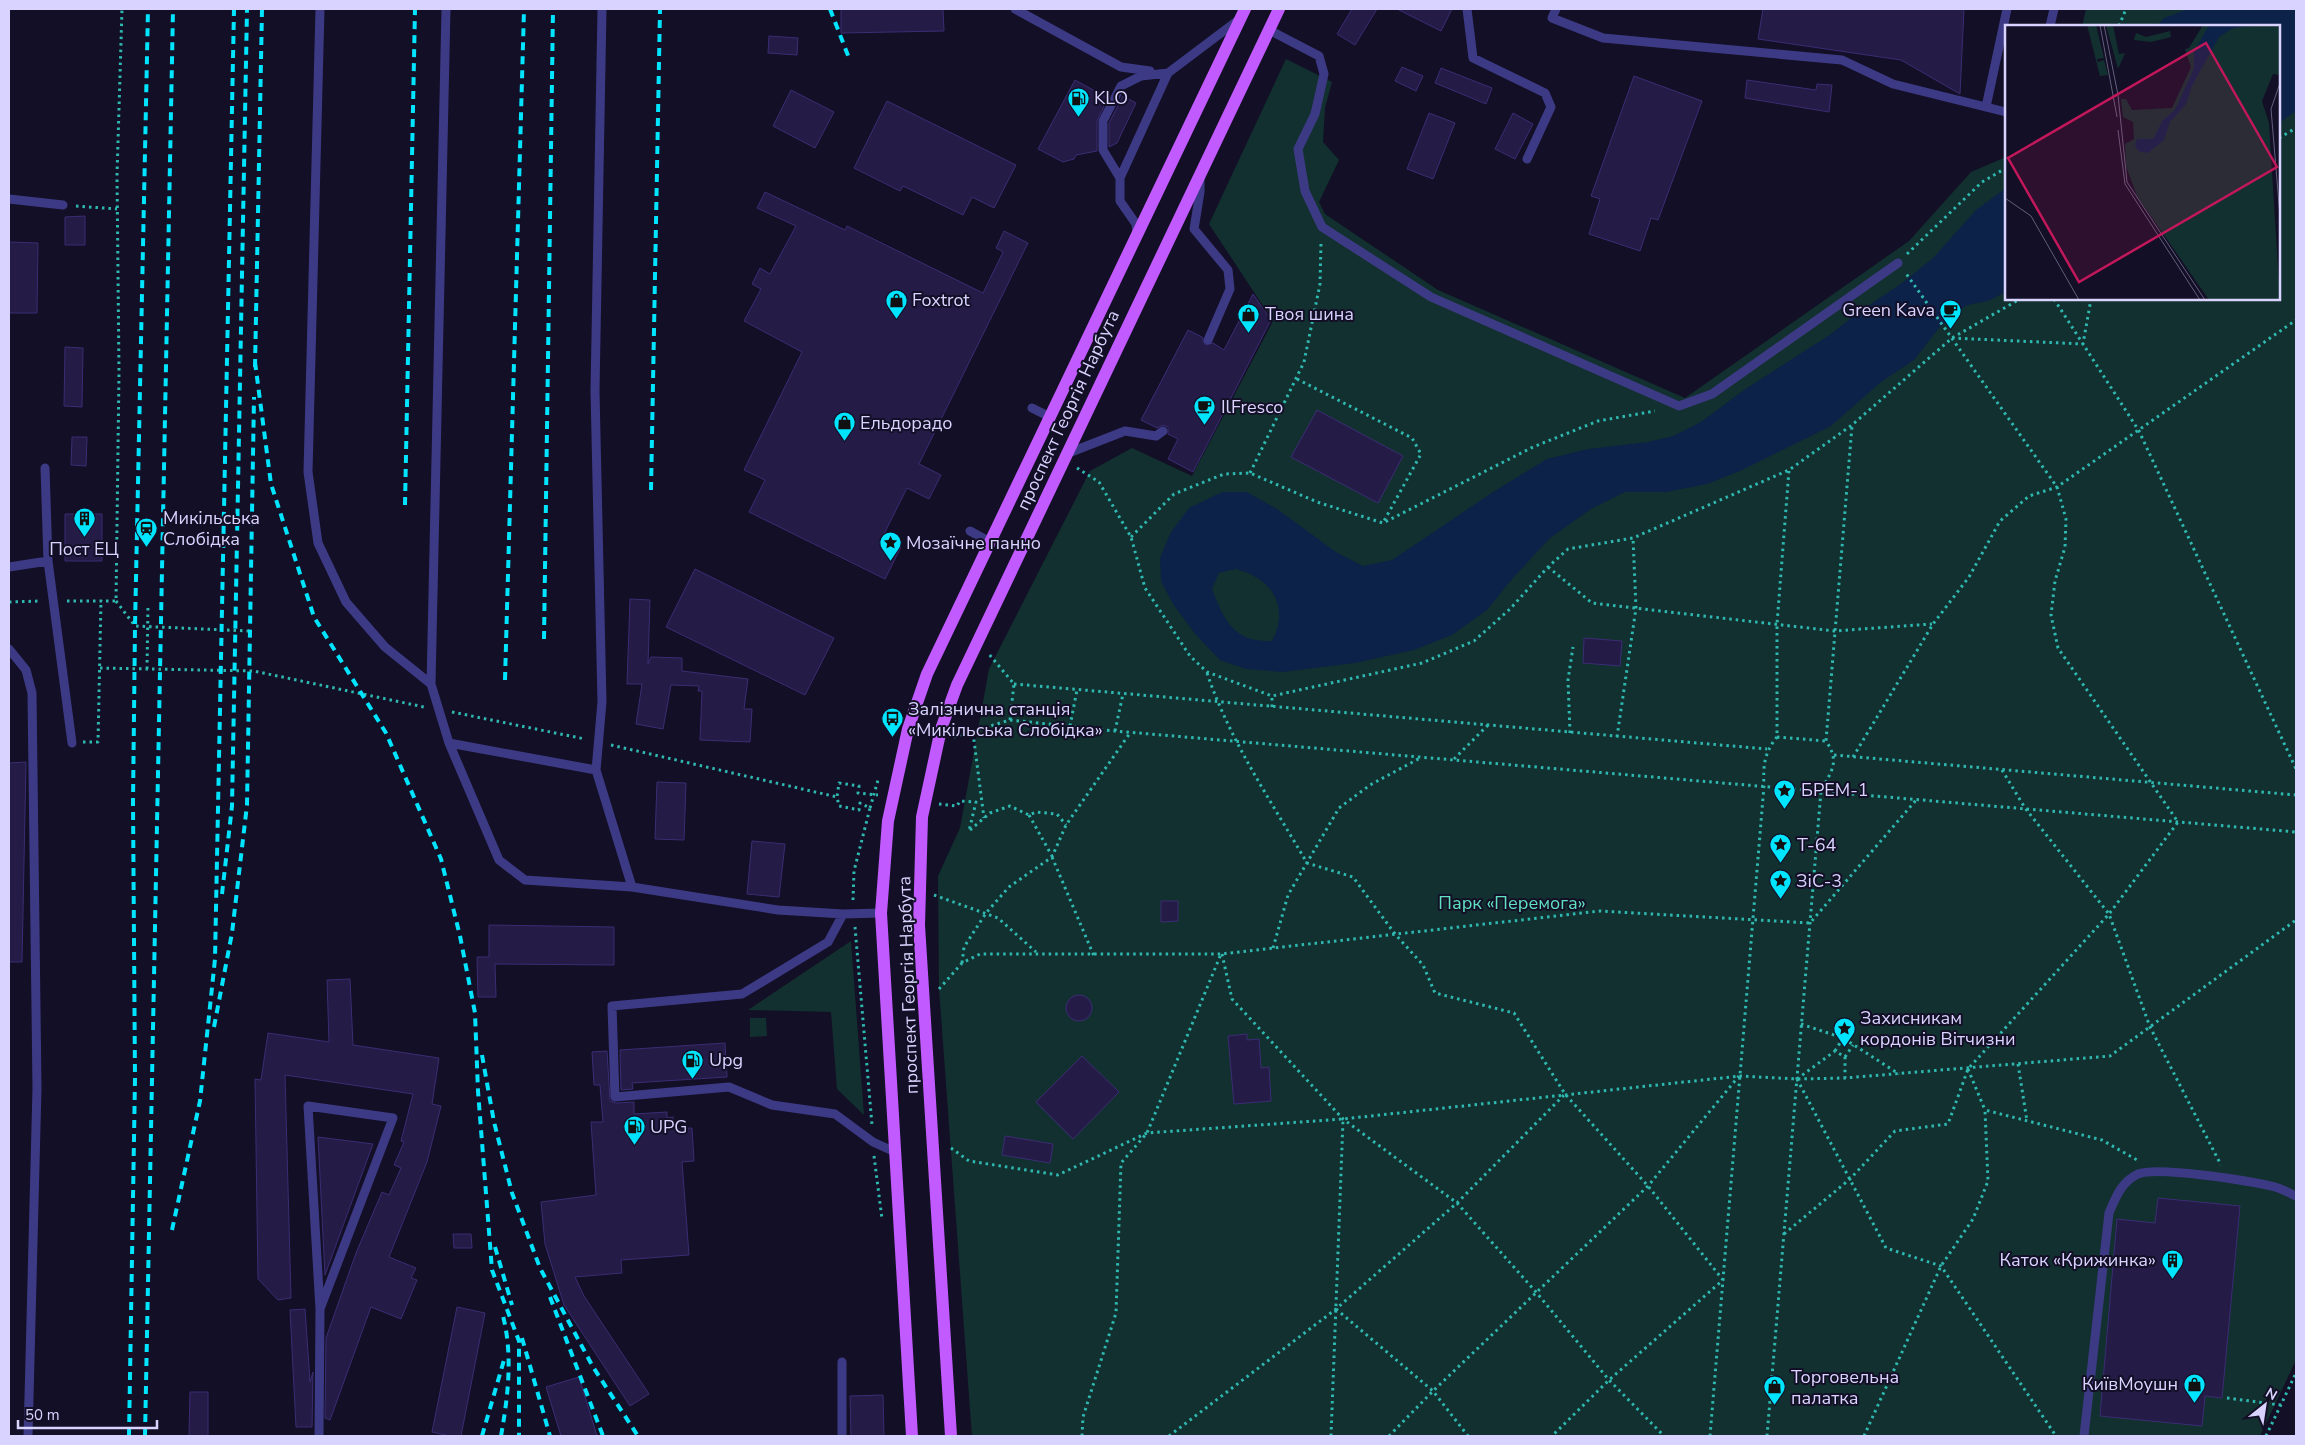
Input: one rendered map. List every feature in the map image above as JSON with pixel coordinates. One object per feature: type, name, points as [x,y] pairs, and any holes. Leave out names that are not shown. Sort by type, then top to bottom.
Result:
[{"type":"main road","name":"проспект Георгія Нарбута","points":[[951,1436],[919,925],[922,817],[941,729],[956,685],[1279,9]]},
{"type":"main road","name":"проспект Георгія Нарбута","points":[[912,1436],[881,912],[888,821],[908,730],[927,674],[1242,14]]},
{"type":"lane","points":[[320,9],[308,472],[318,543],[346,602],[384,647],[431,684]]},
{"type":"lane","points":[[446,9],[431,684],[449,743],[500,860],[525,880],[632,886],[778,910],[843,914],[881,912]]},
{"type":"lane","points":[[602,9],[595,391],[602,702],[596,770],[632,886]]},
{"type":"lane","points":[[1015,9],[1121,67],[1168,73]]},
{"type":"lane","points":[[1467,9],[1473,58],[1545,93],[1551,107],[1527,159]]},
{"type":"lane","points":[[1556,9],[1552,18],[1603,38],[1842,60],[1893,84],[2005,112]]},
{"type":"lane","points":[[1986,107],[2007,9]]},
{"type":"lane","points":[[2050,25],[2054,9]]},
{"type":"lane","points":[[1137,236],[1136,224],[1120,201],[1120,178],[1168,73],[1242,14]]},
{"type":"lane","points":[[1269,30],[1319,56],[1324,74],[1315,114],[1298,149],[1305,191],[1322,227],[1431,298],[1679,406],[1712,394],[1898,263]]},
{"type":"lane","points":[[1120,178],[1103,150],[1102,122],[1121,86],[1141,76],[1168,73]]},
{"type":"lane","points":[[1200,175],[1200,192],[1194,229],[1228,270],[1230,289],[1208,340]]},
{"type":"lane","points":[[9,199],[63,205]]},
{"type":"lane","points":[[1032,408],[1050,417]]},
{"type":"lane","points":[[1066,454],[1126,431],[1150,437],[1156,436],[1162,431]]},
{"type":"lane","points":[[45,468],[48,561],[72,743]]},
{"type":"lane","points":[[970,532],[990,542]]},
{"type":"lane","points":[[9,567],[48,561]]},
{"type":"lane","points":[[9,649],[26,670],[32,693],[38,1088],[28,1436]]},
{"type":"lane","points":[[449,743],[596,770]]},
{"type":"lane","points":[[843,914],[828,942],[742,994],[612,1006],[615,1097],[729,1087],[772,1105],[835,1114],[873,1142],[895,1152]]},
{"type":"lane","points":[[319,1436],[320,1309],[308,1106],[393,1118],[320,1309]]},
{"type":"lane","points":[[2084,1436],[2109,1213],[2120,1187],[2138,1174],[2154,1171],[2228,1179],[2277,1188],[2296,1196]]},
{"type":"lane","points":[[842,1362],[842,1436]]},
{"type":"path","points":[[122,9],[117,208],[119,373],[116,601],[135,626],[249,632]]},
{"type":"path","points":[[2119,25],[2126,9]]},
{"type":"path","points":[[2280,137],[2296,128]]},
{"type":"path","points":[[2005,169],[1982,182],[1898,263],[2057,487],[2066,519],[2065,547],[2055,581],[2051,615],[2058,648],[2178,822]]},
{"type":"path","points":[[63,205],[117,208]]},
{"type":"path","points":[[1250,473],[1304,362],[1320,284],[1322,227]]},
{"type":"path","points":[[1076,468],[1099,482],[1130,537],[1145,588],[1190,656],[1207,672],[1272,696],[1422,663],[1474,641],[1510,609],[1548,567],[1568,549],[1633,538],[1789,470],[1852,425],[1952,338],[2018,300]]},
{"type":"path","points":[[2055,300],[2139,431],[2296,769]]},
{"type":"path","points":[[2082,344],[2091,300]]},
{"type":"path","points":[[1853,757],[1933,624],[1969,577],[2000,521],[2029,496],[2057,487],[2296,320]]},
{"type":"path","points":[[1952,338],[2082,344]]},
{"type":"path","points":[[1297,379],[1412,438],[1420,454],[1383,522]]},
{"type":"path","points":[[1130,537],[1174,494],[1224,474],[1250,473],[1317,502],[1383,522],[1533,447],[1598,421],[1679,406]]},
{"type":"path","points":[[1767,1436],[1821,791],[1833,768],[1835,754],[1826,741],[1852,425]]},
{"type":"path","points":[[1710,1436],[1764,786],[1763,765],[1767,749],[1777,737],[1777,624],[1789,470]]},
{"type":"path","points":[[1617,737],[1636,608],[1633,538]]},
{"type":"path","points":[[1548,567],[1592,603],[1834,631],[1933,624]]},
{"type":"path","points":[[98,742],[101,600],[116,601]]},
{"type":"path","points":[[147,669],[148,605]]},
{"type":"path","points":[[1570,733],[1568,680],[1572,647]]},
{"type":"path","points":[[987,652],[1014,684],[1767,749]]},
{"type":"path","points":[[100,668],[254,671],[433,708]]},
{"type":"path","points":[[1207,672],[1217,702],[1234,740],[1307,863],[1353,877],[1395,934],[1423,965],[1435,993],[1514,1013],[1565,1094],[1648,1186],[1723,1280]]},
{"type":"path","points":[[1010,720],[1014,684]]},
{"type":"path","points":[[1070,726],[1077,690]]},
{"type":"path","points":[[1115,732],[1123,694]]},
{"type":"path","points":[[1272,696],[1272,707]]},
{"type":"path","points":[[443,710],[588,740]]},
{"type":"path","points":[[953,737],[974,733],[1010,720],[1115,732],[1423,756],[2296,832]]},
{"type":"path","points":[[1453,759],[1488,725]]},
{"type":"path","points":[[974,733],[984,819]]},
{"type":"path","points":[[962,963],[964,947],[986,913],[1009,887],[1052,857],[1066,826],[1130,733]]},
{"type":"path","points":[[1777,737],[1826,741]]},
{"type":"path","points":[[608,744],[837,797]]},
{"type":"path","points":[[1835,754],[2296,796]]},
{"type":"path","points":[[1273,948],[1288,895],[1339,808],[1370,785],[1423,756]]},
{"type":"path","points":[[2002,770],[2025,808],[2109,914],[2150,1027],[2228,1179]]},
{"type":"path","points":[[878,780],[854,871],[853,912],[873,1142],[882,1220]]},
{"type":"path","points":[[858,793],[859,786],[839,783],[837,797],[839,806],[859,810],[860,803],[870,808]]},
{"type":"path","points":[[1810,923],[1917,799]]},
{"type":"path","points":[[957,806],[960,800],[976,802],[969,831],[990,813],[1010,806],[1029,815],[1052,857],[1094,956]]},
{"type":"path","points":[[1029,815],[1036,812],[1057,814],[1066,826]]},
{"type":"path","points":[[1784,1234],[1850,1179],[1895,1131],[1948,1124],[1968,1069],[2109,914],[2178,822]]},
{"type":"path","points":[[931,894],[998,918],[1037,953]]},
{"type":"path","points":[[939,989],[962,963],[980,954],[1037,953],[1094,956],[1221,954],[1600,911],[1810,923]]},
{"type":"path","points":[[951,1148],[969,1161],[1058,1175],[1148,1133],[1343,1119],[1740,1076],[1796,1079],[1846,1078],[2110,1056],[2296,920]]},
{"type":"path","points":[[1221,954],[1232,999],[1343,1119],[1457,1203],[1536,1292],[1609,1380],[1664,1436]]},
{"type":"path","points":[[1082,1436],[1083,1417],[1116,1313],[1120,1163],[1148,1133],[1221,954]]},
{"type":"path","points":[[1801,1024],[1843,1038],[1900,1074]]},
{"type":"path","points":[[1796,1079],[1835,1051],[1843,1038]]},
{"type":"path","points":[[1846,1078],[1845,1057],[1853,1045]]},
{"type":"path","points":[[1835,1051],[1845,1057]]},
{"type":"path","points":[[2018,1064],[2026,1121]]},
{"type":"path","points":[[1864,1436],[1941,1266],[1973,1219],[1988,1181],[1985,1110],[1968,1069]]},
{"type":"path","points":[[1389,1436],[1433,1391],[1648,1186],[1740,1076]]},
{"type":"path","points":[[1796,1079],[1886,1248],[1941,1266],[2056,1436]]},
{"type":"path","points":[[1169,1436],[1336,1309],[1457,1203],[1565,1094]]},
{"type":"path","points":[[1985,1110],[2102,1140],[2154,1171]]},
{"type":"path","points":[[1331,1436],[1343,1119]]},
{"type":"path","points":[[1552,1436],[1609,1380],[1723,1280]]},
{"type":"path","points":[[1336,1309],[1433,1391],[1468,1436]]},
{"type":"path","points":[[2266,1436],[2296,1373]]},
{"type":"path","points":[[2227,1398],[2281,1405]]},
{"type":"green space","name":"Парк «Перемога»","points":[[2086,9],[2296,9],[2296,1360],[2260,1436],[972,1436],[939,989],[938,876],[960,828],[989,669],[1090,471],[1132,448],[1192,476],[1273,321],[1209,224],[1286,59],[1332,82],[1325,108],[1323,142],[1339,160],[1319,202],[1325,214],[1438,290],[1685,398],[1909,241],[1971,172],[2005,157],[2005,300],[2280,300],[2280,25],[2082,25]]},
{"type":"green space","points":[[851,941],[864,1115],[837,1089],[831,1012],[748,1010]]},
{"type":"green space","points":[[750,1018],[766,1018],[767,1036],[750,1037]]},
{"type":"water","points":[[2188,9],[2296,9],[2296,111],[2280,122],[2280,25],[2158,25],[2164,18]]},
{"type":"water","points":[[2005,189],[2005,292],[1988,301],[1967,305],[1939,328],[1914,360],[1881,382],[1831,426],[1740,471],[1707,484],[1667,492],[1625,492],[1591,509],[1550,538],[1512,579],[1487,610],[1452,635],[1414,650],[1355,663],[1283,672],[1246,669],[1220,660],[1196,635],[1173,604],[1161,581],[1160,558],[1171,532],[1189,508],[1222,492],[1247,492],[1277,509],[1336,552],[1363,566],[1392,560],[1493,492],[1547,459],[1588,449],[1648,442],[1673,436],[1701,422],[1744,390],[1831,334],[1856,314],[1902,283],[1933,258],[1976,210]],"holes":[[[1236,569],[1249,573],[1268,587],[1278,606],[1277,629],[1272,641],[1259,641],[1239,634],[1226,620],[1212,589],[1219,573]]]},
{"type":"building","points":[[841,9],[943,9],[944,31],[841,33]]},
{"type":"building","points":[[1352,9],[1377,9],[1355,45],[1337,34]]},
{"type":"building","points":[[1397,9],[1452,9],[1441,31]]},
{"type":"building","points":[[1763,9],[1964,9],[1960,94],[1901,60],[1758,39]]},
{"type":"building","points":[[769,36],[798,38],[797,55],[768,53]]},
{"type":"building","points":[[1402,67],[1423,76],[1416,91],[1395,81]]},
{"type":"building","points":[[1441,68],[1492,88],[1486,104],[1435,83]]},
{"type":"building","points":[[1634,76],[1702,101],[1658,220],[1651,218],[1640,251],[1589,234],[1600,199],[1591,196]]},
{"type":"building","points":[[1075,80],[1108,98],[1097,121],[1097,151],[1076,155],[1074,159],[1063,162],[1038,149]]},
{"type":"building","points":[[1747,80],[1816,90],[1817,84],[1832,85],[1829,112],[1745,98]]},
{"type":"building","points":[[791,90],[834,112],[815,148],[773,126]]},
{"type":"building","points":[[1123,96],[1136,103],[1117,143],[1109,147],[1109,123]]},
{"type":"building","points":[[887,101],[1016,165],[994,208],[972,197],[963,215],[903,186],[900,191],[854,168]]},
{"type":"building","points":[[1429,113],[1455,123],[1433,179],[1407,169]]},
{"type":"building","points":[[1513,113],[1533,124],[1515,159],[1495,149]]},
{"type":"building","points":[[765,192],[845,230],[847,226],[983,293],[1003,252],[996,248],[1004,231],[1028,243],[919,464],[941,475],[929,499],[907,488],[882,538],[901,547],[885,579],[749,512],[765,480],[744,470],[802,352],[744,321],[761,289],[752,284],[760,268],[770,274],[796,226],[757,208]]},
{"type":"building","points":[[85,216],[85,245],[65,245],[65,217]]},
{"type":"building","points":[[9,242],[38,243],[37,313],[9,313]]},
{"type":"building","points":[[1253,294],[1271,320],[1193,472],[1168,459],[1178,439],[1168,434],[1168,427],[1163,425],[1157,428],[1141,420],[1188,330],[1202,337],[1205,345],[1213,343],[1224,350]]},
{"type":"building","points":[[65,347],[83,348],[82,407],[64,406]]},
{"type":"building","points":[[1317,410],[1403,456],[1378,503],[1291,457]]},
{"type":"building","points":[[72,437],[87,437],[86,466],[71,465]]},
{"type":"building","name":"Пост ЕЦ","points":[[65,514],[102,514],[102,561],[65,561]]},
{"type":"building","points":[[695,569],[834,638],[805,695],[666,627]]},
{"type":"building","points":[[630,599],[650,600],[648,664],[651,657],[682,658],[682,671],[748,679],[744,709],[752,709],[750,742],[700,740],[702,691],[698,691],[699,686],[671,685],[663,729],[636,724],[642,684],[627,684]]},
{"type":"building","points":[[1584,638],[1622,641],[1620,666],[1583,663]]},
{"type":"building","points":[[26,762],[22,962],[9,962],[9,763]]},
{"type":"building","points":[[657,782],[686,783],[684,840],[655,839]]},
{"type":"building","points":[[752,841],[785,844],[779,897],[747,894]]},
{"type":"building","points":[[1161,901],[1178,901],[1178,921],[1161,922]]},
{"type":"building","points":[[489,925],[614,927],[614,965],[495,964],[496,997],[478,997],[477,957],[489,957]]},
{"type":"building","points":[[350,979],[353,1045],[439,1058],[432,1104],[441,1106],[427,1162],[389,1257],[416,1268],[411,1278],[417,1280],[401,1319],[371,1307],[330,1420],[325,1418],[326,1338],[356,1253],[382,1192],[389,1195],[401,1168],[394,1165],[404,1142],[401,1141],[413,1094],[285,1075],[291,1298],[278,1300],[258,1279],[255,1079],[261,1080],[268,1033],[329,1042],[327,980]]},
{"type":"building","points":[[1079,995],[1088,999],[1092,1008],[1088,1017],[1079,1021],[1070,1017],[1066,1008],[1070,999]]},
{"type":"building","points":[[1247,1034],[1247,1040],[1259,1039],[1261,1068],[1269,1067],[1271,1101],[1234,1104],[1228,1036]]},
{"type":"building","points":[[725,1043],[727,1077],[632,1083],[633,1089],[621,1090],[620,1050]]},
{"type":"building","points":[[607,1051],[610,1101],[616,1103],[634,1102],[634,1114],[667,1112],[667,1118],[673,1117],[674,1129],[692,1128],[694,1161],[682,1162],[689,1255],[621,1260],[622,1273],[575,1277],[584,1296],[649,1394],[630,1406],[564,1305],[545,1244],[541,1202],[596,1195],[591,1122],[603,1122],[600,1085],[594,1085],[592,1052]]},
{"type":"building","points":[[1082,1056],[1119,1092],[1073,1139],[1036,1102]]},
{"type":"building","points":[[1005,1136],[1053,1144],[1050,1163],[1002,1155]]},
{"type":"building","points":[[318,1137],[373,1144],[325,1275]]},
{"type":"building","name":"Каток «Крижинка»","points":[[2158,1198],[2240,1206],[2222,1398],[2205,1396],[2202,1426],[2100,1416],[2117,1219],[2155,1223]]},
{"type":"building","points":[[453,1234],[471,1234],[472,1248],[454,1248]]},
{"type":"building","points":[[457,1307],[485,1313],[461,1436],[450,1436],[432,1432]]},
{"type":"building","points":[[305,1309],[310,1382],[313,1372],[312,1427],[296,1427],[290,1310]]},
{"type":"building","points":[[579,1377],[597,1436],[561,1436],[546,1387]]},
{"type":"building","points":[[190,1392],[208,1392],[208,1436],[189,1436]]},
{"type":"building","points":[[883,1395],[884,1436],[851,1436],[850,1396]]},
{"type":"railway","points":[[129,1436],[135,1079],[133,802],[135,626],[148,9]]},
{"type":"railway","points":[[145,1436],[173,9]]},
{"type":"railway","points":[[172,1230],[200,1101],[215,959],[234,9]]},
{"type":"railway","points":[[222,894],[232,806],[247,9]]},
{"type":"railway","points":[[255,367],[262,9]]},
{"type":"railway","points":[[405,505],[415,9]]},
{"type":"railway","points":[[505,680],[524,9]]},
{"type":"railway","points":[[544,639],[553,9]]},
{"type":"railway","points":[[651,490],[660,9]]},
{"type":"railway","points":[[830,9],[849,58]]},
{"type":"railway","points":[[255,362],[271,484],[314,617],[386,733],[441,859],[460,936],[475,1013],[478,1091],[492,1270],[519,1341],[519,1436]]},
{"type":"railway","points":[[214,1027],[232,933],[247,805],[254,397]]},
{"type":"railway","points":[[482,1055],[494,1122],[512,1193],[540,1268],[593,1367],[638,1436]]},
{"type":"railway","points":[[495,1247],[512,1305]]},
{"type":"railway","points":[[550,1297],[603,1436]]},
{"type":"railway","points":[[501,1436],[506,1406],[509,1361],[503,1316]]},
{"type":"railway","points":[[522,1338],[550,1436]]},
{"type":"railway","points":[[482,1436],[504,1360]]},
{"type":"place","name":"KLO","points":[[1078,117]]},
{"type":"place","name":"Foxtrot","points":[[896,319]]},
{"type":"place","name":"Green Kava","points":[[1951,329]]},
{"type":"place","name":"Твоя шина","points":[[1249,333]]},
{"type":"place","name":"IlFresco","points":[[1205,426]]},
{"type":"place","name":"Ельдорадо","points":[[844,442]]},
{"type":"place","name":"Пост ЕЦ","points":[[84,538]]},
{"type":"place","name":"Микільська Слобідка","points":[[147,547]]},
{"type":"place","name":"Мозаїчне панно","points":[[890,562]]},
{"type":"place","name":"Залізнична станція «Микільська Слобідка»","points":[[892,738]]},
{"type":"place","name":"БРЕМ-1","points":[[1785,809]]},
{"type":"place","name":"Т-64","points":[[1781,864]]},
{"type":"place","name":"ЗіС-3","points":[[1780,900]]},
{"type":"place","name":"Захисникам кордонів Вітчизни","points":[[1844,1047]]},
{"type":"place","name":"Upg","points":[[693,1079]]},
{"type":"place","name":"UPG","points":[[634,1146]]},
{"type":"place","name":"Каток «Крижинка»","points":[[2172,1279]]},
{"type":"place","name":"КиївМоушн","points":[[2194,1403]]},
{"type":"place","name":"Торговельна палатка","points":[[1775,1406]]}]
